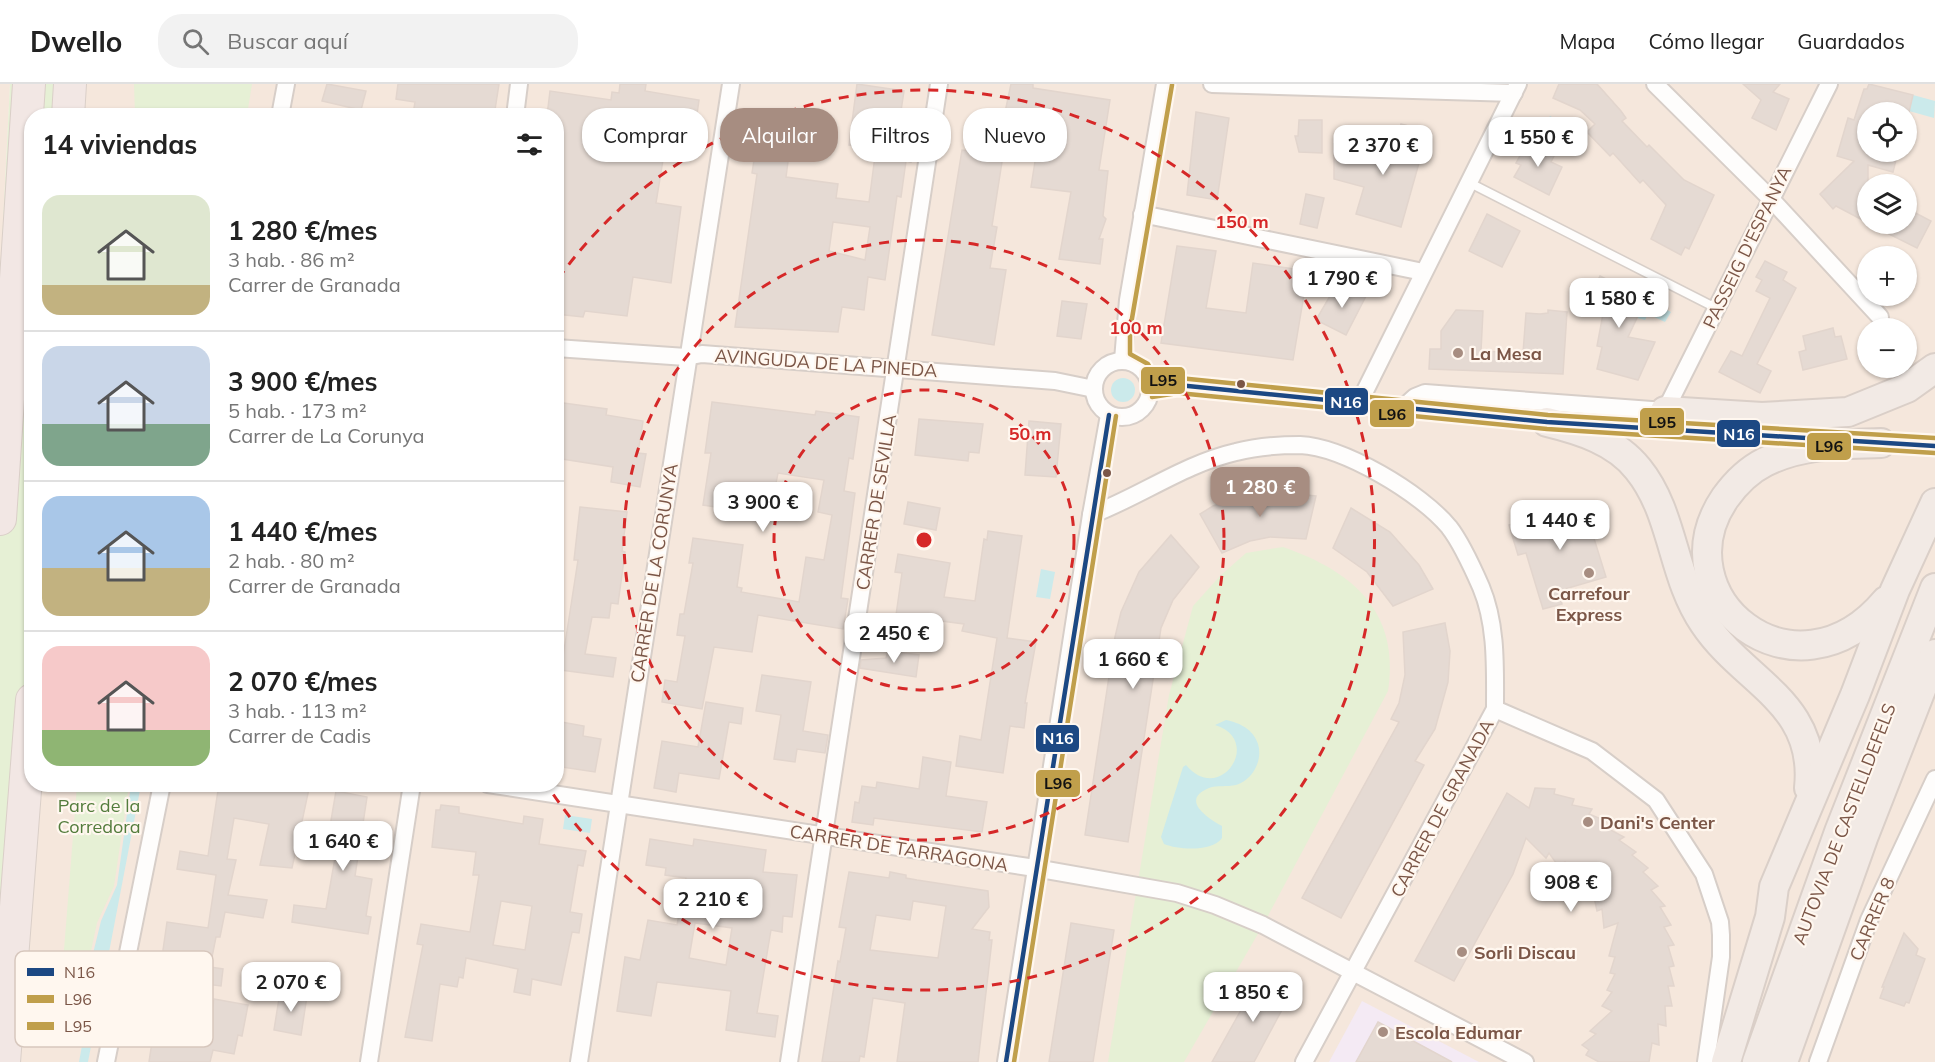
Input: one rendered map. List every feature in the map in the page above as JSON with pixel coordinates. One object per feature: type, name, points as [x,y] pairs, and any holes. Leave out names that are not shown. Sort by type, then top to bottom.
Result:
[{"type":"highway","points":[[27,108],[29,84]]},
{"type":"highway","points":[[68,108],[70,84]]},
{"type":"highway","points":[[0,519],[24,159]]},
{"type":"highway","points":[[1665,411],[1761,417],[1848,412],[1907,388],[1935,368]]},
{"type":"highway","points":[[1547,422],[1605,442],[1628,458],[1639,470],[1658,505],[1688,596],[1697,614],[1719,641],[1785,707],[1799,726],[1807,744],[1811,764],[1808,804]]},
{"type":"highway","points":[[1893,443],[1799,450],[1762,463],[1740,480],[1720,506],[1709,536],[1707,553],[1713,584],[1728,609],[1749,630],[1774,643],[1792,646],[1833,641],[1854,631],[1872,617],[1896,590]]},
{"type":"highway","points":[[1706,1062],[1746,946],[1774,887],[1855,695],[1896,590],[1935,503]]},
{"type":"highway","name":"AUTOVIA DE CASTELLDEFELS","points":[[1756,1062],[1839,832],[1935,588]]},
{"type":"highway","name":"AUTOVIA DE CASTELLDEFELS","points":[[1783,1062],[1877,801],[1935,654]]},
{"type":"highway","points":[[1877,801],[1935,701]]},
{"type":"highway","points":[[4,1062],[26,792]]},
{"type":"highway","points":[[23,951],[25,807]]},
{"type":"highway","points":[[1726,1062],[1770,917],[1774,887]]},
{"type":"highway","points":[[18,1062],[19,1047]]},
{"type":"street","points":[[282,108],[286,84]]},
{"type":"street","points":[[516,108],[519,84]]},
{"type":"street","name":"CARRER DE LA CORUNYA","points":[[579,1062],[686,357],[730,84]]},
{"type":"street","name":"CARRER DE SEVILLA","points":[[789,1062],[939,84]]},
{"type":"street","points":[[1123,360],[1123,329],[1165,84]]},
{"type":"street","points":[[1212,84],[1516,89],[1360,401]]},
{"type":"street","points":[[1655,84],[1771,199],[1880,317]]},
{"type":"street","name":"PASSEIG D'ESPANYA","points":[[1665,411],[1829,84]]},
{"type":"street","points":[[1142,214],[1423,272]]},
{"type":"street","name":"AVINGUDA DE LA PINEDA","points":[[564,349],[686,357],[702,354],[896,367],[1055,381],[1094,389]]},
{"type":"street","points":[[1123,360],[1132,362],[1146,372],[1151,390],[1149,399],[1136,413],[1127,417],[1109,415],[1100,406],[1094,389],[1095,380],[1106,365],[1123,360]]},
{"type":"street","points":[[1151,390],[1178,385],[1360,401],[1547,422],[1935,446]]},
{"type":"street","points":[[1405,406],[1415,397],[1425,393],[1665,411]]},
{"type":"street","points":[[1006,1062],[1091,515],[1109,415]]},
{"type":"street","name":"CARRER DE GRANADA","points":[[1091,515],[1138,495],[1182,470],[1237,451],[1301,445],[1348,458],[1410,491],[1449,528],[1482,588],[1495,643],[1495,709],[1304,1062]]},
{"type":"street","points":[[1495,709],[1592,751],[1656,800],[1704,874],[1714,900],[1721,935],[1721,957],[1706,1062]]},
{"type":"street","name":"CARRER 8","points":[[1818,1062],[1869,920],[1935,779]]},
{"type":"street","points":[[128,951],[160,792]]},
{"type":"street","points":[[369,1062],[411,792]]},
{"type":"street","name":"CARRER DE TARRAGONA","points":[[540,792],[1035,868],[1176,893],[1215,905],[1263,925],[1525,1062]]},
{"type":"street","points":[[106,1062],[109,1047]]},
{"type":"lane","points":[[1468,182],[1716,308]]},
{"type":"shaded area","points":[[0,84],[10,84],[0,282]]},
{"type":"shaded area","points":[[84,84],[1935,84],[1935,1062],[14,1062],[15,1047],[213,1047],[213,951],[22,951],[33,792],[564,792],[564,108],[82,108]]},
{"type":"shaded area","name":"Escola Edumar","points":[[1362,1001],[1479,1062],[1329,1062]]},
{"type":"green space","points":[[10,84],[84,84],[82,108],[24,108],[24,792],[31,792],[0,1062],[0,282]]},
{"type":"green space","points":[[134,84],[252,84],[248,108],[135,108]]},
{"type":"green space","points":[[1283,547],[1330,568],[1350,582],[1366,598],[1378,617],[1386,638],[1390,663],[1388,691],[1263,925],[1184,1062],[1108,1062],[1169,695],[1193,606],[1220,576],[1246,553]]},
{"type":"green space","name":"Parc de la Corredora","points":[[76,792],[128,792],[114,886],[97,923],[91,951],[64,951]]},
{"type":"water","points":[[1913,95],[1935,101],[1934,118],[1917,113],[1917,102],[1911,102]]},
{"type":"water","points":[[1550,116],[1562,123],[1549,146],[1536,139]]},
{"type":"water","points":[[1646,300],[1671,312],[1665,322],[1648,314],[1645,320],[1637,318],[1639,309]]},
{"type":"water","points":[[1123,378],[1128,379],[1134,385],[1134,395],[1128,401],[1123,402],[1118,401],[1112,395],[1111,390],[1112,385],[1118,379]]},
{"type":"water","points":[[1041,569],[1055,572],[1050,599],[1036,597]]},
{"type":"water","points":[[1226,720],[1241,725],[1253,734],[1258,744],[1259,756],[1255,769],[1247,779],[1233,786],[1209,788],[1200,793],[1197,798],[1199,809],[1222,826],[1222,838],[1217,843],[1203,848],[1178,848],[1164,844],[1161,837],[1183,767],[1186,765],[1199,776],[1212,778],[1223,774],[1232,766],[1236,755],[1236,743],[1229,733],[1215,725]]},
{"type":"water","points":[[130,792],[140,792],[109,951],[94,951],[101,921],[117,885]]},
{"type":"water","points":[[565,815],[592,819],[590,833],[563,829]]},
{"type":"water","points":[[82,1047],[91,1047],[88,1062],[79,1062]]},
{"type":"building","points":[[327,84],[366,91],[362,108],[322,101]]},
{"type":"building","points":[[398,84],[499,84],[495,108],[414,108],[415,102],[396,99]]},
{"type":"building","points":[[620,84],[646,84],[645,91],[699,100],[698,108],[582,108],[582,162],[663,162],[656,203],[681,207],[671,283],[633,277],[627,316],[585,311],[583,317],[564,315],[564,108],[548,108],[550,91],[611,100],[612,92],[619,93]]},
{"type":"building","points":[[857,84],[904,91],[901,108],[854,108]]},
{"type":"building","points":[[1011,84],[1033,84],[1033,88],[1110,100],[1099,170],[1108,171],[1103,216],[1106,219],[1099,239],[1103,239],[1100,264],[1059,259],[1071,192],[1031,187],[1035,162],[1067,162],[1067,108],[1006,108]]},
{"type":"building","points":[[1559,84],[1597,84],[1626,118],[1622,121],[1647,147],[1649,145],[1684,180],[1714,195],[1689,249],[1685,247],[1681,255],[1651,239],[1666,205],[1643,180],[1640,183],[1613,153],[1610,156],[1587,132],[1595,124],[1580,110],[1553,98]]},
{"type":"building","points":[[1743,84],[1780,84],[1773,92],[1789,99],[1776,130],[1752,118],[1761,100]]},
{"type":"building","points":[[1869,84],[1913,95],[1911,102],[1860,102],[1864,89],[1867,89]]},
{"type":"building","points":[[1857,111],[1857,162],[1896,162],[1893,172],[1868,165],[1868,174],[1857,174],[1857,217],[1836,206],[1833,209],[1820,194],[1854,161],[1837,156],[1848,118],[1854,120]]},
{"type":"building","points":[[1196,112],[1229,118],[1217,200],[1187,195]]},
{"type":"building","points":[[1299,120],[1322,120],[1322,153],[1299,152],[1295,136],[1298,136]]},
{"type":"building","points":[[1401,124],[1428,131],[1401,227],[1356,214],[1364,187],[1334,179],[1334,144],[1391,159]]},
{"type":"building","points":[[1528,141],[1555,154],[1551,162],[1562,167],[1549,195],[1514,177],[1521,165],[1516,163]]},
{"type":"building","points":[[962,150],[963,162],[1002,162],[992,226],[997,227],[990,268],[1006,270],[994,345],[932,335]]},
{"type":"building","points":[[754,162],[788,162],[786,177],[838,184],[836,198],[869,202],[874,162],[906,162],[901,197],[897,196],[885,280],[868,277],[864,310],[842,307],[838,332],[735,327],[757,174],[752,173]],"holes":[[[833,222],[870,227],[865,260],[829,251]]]},
{"type":"building","points":[[1306,194],[1324,198],[1317,228],[1300,224]]},
{"type":"building","points":[[1487,214],[1520,231],[1502,267],[1469,251]]},
{"type":"building","points":[[1917,214],[1931,221],[1917,248],[1889,234],[1917,234]]},
{"type":"building","points":[[1177,246],[1216,251],[1206,308],[1246,313],[1253,263],[1308,271],[1293,360],[1161,343]]},
{"type":"building","points":[[1765,261],[1787,272],[1783,280],[1796,288],[1757,364],[1771,371],[1760,393],[1719,372],[1731,351],[1742,356],[1770,298],[1756,291],[1762,280],[1756,277]]},
{"type":"building","points":[[1600,276],[1646,299],[1628,337],[1655,342],[1638,380],[1597,369],[1602,347],[1597,346],[1603,314],[1583,310]]},
{"type":"building","points":[[1342,283],[1366,296],[1346,335],[1316,320],[1334,289],[1337,291]]},
{"type":"building","points":[[1062,301],[1087,304],[1081,339],[1057,336]]},
{"type":"building","points":[[1456,310],[1483,311],[1481,351],[1523,353],[1526,313],[1548,313],[1548,310],[1567,312],[1563,374],[1429,369],[1430,349],[1441,349],[1441,331]]},
{"type":"building","points":[[1833,328],[1835,337],[1841,336],[1847,359],[1803,370],[1799,352],[1806,350],[1803,336]]},
{"type":"building","points":[[712,402],[815,415],[816,411],[859,417],[853,459],[849,458],[844,491],[855,493],[841,598],[848,599],[843,629],[758,615],[752,652],[714,647],[702,709],[662,702],[665,680],[677,682],[685,636],[677,635],[680,614],[684,614],[693,563],[689,563],[693,538],[743,545],[737,587],[742,588],[741,592],[799,602],[806,557],[824,560],[832,515],[818,512],[824,480],[778,473],[771,508],[737,501],[736,510],[703,505],[711,453],[705,453]]},
{"type":"building","points":[[564,403],[607,409],[606,415],[643,421],[638,453],[646,454],[640,487],[611,482],[613,467],[564,459]]},
{"type":"building","points":[[919,419],[983,424],[979,453],[969,452],[968,461],[915,455]]},
{"type":"building","points":[[1029,421],[1061,424],[1056,477],[1025,475]]},
{"type":"building","points":[[1295,491],[1295,494],[1316,496],[1306,539],[1270,537],[1250,541],[1222,553],[1200,514],[1213,506],[1248,495]]},
{"type":"building","points":[[1587,501],[1596,531],[1592,532],[1606,577],[1558,591],[1562,604],[1543,609],[1526,553],[1518,555],[1509,525]]},
{"type":"building","points":[[908,502],[940,508],[936,530],[904,524]]},
{"type":"building","points":[[580,507],[627,512],[622,551],[625,552],[618,604],[611,603],[609,618],[592,617],[585,654],[616,658],[613,677],[564,670],[564,651],[578,560],[574,560]]},
{"type":"building","points":[[1351,508],[1390,532],[1419,565],[1433,589],[1393,606],[1367,572],[1333,548]]},
{"type":"building","points":[[988,531],[1022,536],[1007,638],[1036,642],[1025,703],[1027,703],[1024,728],[1010,726],[1003,773],[956,766],[960,736],[981,740],[997,638],[962,631],[964,624],[896,615],[902,573],[895,572],[898,554],[950,563],[944,597],[975,601],[984,539],[987,540]]},
{"type":"building","points":[[1171,535],[1199,567],[1173,600],[1161,628],[1128,842],[1085,835],[1115,637],[1121,612],[1139,572]]},
{"type":"building","points":[[1445,623],[1450,651],[1448,682],[1435,729],[1415,761],[1424,765],[1341,918],[1302,898],[1399,722],[1391,719],[1399,703],[1405,675],[1403,632]]},
{"type":"building","points":[[888,651],[919,655],[916,677],[860,668],[861,660],[886,658]]},
{"type":"building","points":[[762,675],[811,682],[803,731],[828,735],[825,753],[797,749],[795,762],[774,759],[781,715],[756,711]]},
{"type":"building","points":[[706,702],[743,708],[741,724],[729,722],[719,779],[679,773],[676,792],[654,788],[662,741],[698,747]]},
{"type":"building","points":[[564,722],[584,726],[583,736],[601,739],[595,772],[564,767]]},
{"type":"building","points":[[923,757],[951,762],[946,796],[987,802],[982,832],[874,818],[873,825],[852,822],[855,802],[859,803],[862,786],[876,788],[877,782],[919,789]]},
{"type":"building","points":[[1535,788],[1555,789],[1554,794],[1574,799],[1572,805],[1592,809],[1589,814],[1606,821],[1603,826],[1624,837],[1619,840],[1636,852],[1632,855],[1648,868],[1643,872],[1658,886],[1651,890],[1665,906],[1660,907],[1671,925],[1664,927],[1674,945],[1668,946],[1674,966],[1669,967],[1674,986],[1668,986],[1672,1006],[1665,1006],[1666,1026],[1658,1024],[1659,1045],[1652,1043],[1649,1062],[1599,1062],[1586,1055],[1589,1050],[1582,1045],[1596,1034],[1590,1031],[1612,1011],[1602,1006],[1612,992],[1607,990],[1615,974],[1610,973],[1615,957],[1609,956],[1618,923],[1604,928],[1602,909],[1597,911],[1593,892],[1588,894],[1582,877],[1577,883],[1565,862],[1559,867],[1549,853],[1546,858],[1526,838],[1513,874],[1454,981],[1415,961],[1507,793],[1529,808]]},
{"type":"building","points":[[218,792],[308,792],[292,868],[260,865],[269,824],[234,818],[227,859],[236,860],[228,895],[267,900],[263,918],[225,912],[220,937],[216,937],[213,952],[163,951],[167,922],[208,928],[216,875],[177,869],[180,851],[208,856]]},
{"type":"building","points":[[336,792],[367,797],[355,876],[372,879],[366,916],[371,917],[368,934],[292,922],[294,905],[326,909],[335,858],[325,856]]},
{"type":"building","points":[[441,805],[459,807],[459,813],[523,824],[524,816],[543,819],[539,844],[586,851],[583,866],[578,865],[570,912],[582,914],[579,933],[572,932],[561,985],[532,979],[530,995],[514,992],[518,969],[466,958],[463,978],[459,977],[457,987],[440,984],[432,1041],[405,1037],[423,945],[417,944],[421,924],[470,932],[479,875],[473,875],[476,852],[432,847],[436,810],[440,810]],"holes":[[[501,901],[532,906],[525,950],[493,945]]]},
{"type":"building","points":[[650,839],[693,846],[694,839],[766,850],[763,872],[797,875],[792,917],[783,916],[782,932],[771,930],[757,1013],[778,1016],[775,1037],[726,1030],[731,991],[657,982],[651,1016],[617,1011],[625,957],[640,960],[648,920],[677,925],[686,878],[665,875],[666,868],[646,865]],"holes":[[[695,923],[732,928],[726,965],[689,958]]]},
{"type":"building","points":[[849,872],[889,878],[890,872],[906,875],[906,878],[988,891],[989,907],[972,929],[990,932],[989,940],[992,940],[978,1062],[897,1062],[905,1003],[873,998],[864,1057],[860,1056],[859,1062],[822,1062],[838,961],[840,962],[846,928],[839,927]],"holes":[[[913,901],[946,906],[938,958],[870,950],[876,915],[910,920]]]},
{"type":"building","points":[[1071,923],[1114,930],[1093,1062],[1049,1062]]},
{"type":"building","points":[[1904,933],[1918,949],[1916,955],[1925,959],[1909,1003],[1906,1002],[1904,1006],[1880,998],[1884,987],[1882,987]]},
{"type":"building","points":[[213,967],[223,969],[221,986],[213,985]]},
{"type":"building","points":[[1260,976],[1291,993],[1254,1062],[1212,1062]]},
{"type":"building","points":[[280,992],[307,996],[301,1035],[274,1030]]},
{"type":"building","points":[[214,999],[248,1005],[242,1036],[238,1035],[234,1054],[213,1050],[210,1062],[149,1062],[151,1047],[213,1047]]},
{"type":"building","points":[[1378,1022],[1452,1062],[1356,1062]]},
{"type":"transit line","name":"L95","points":[[1172,85],[1130,330],[1130,354],[1148,364],[1157,381],[1179,378],[1548,415],[1935,438]]},
{"type":"transit line","name":"N16","points":[[1151,390],[1178,385],[1547,422],[1935,446]]},
{"type":"transit line","name":"L96","points":[[1152,397],[1178,393],[1547,429],[1935,453]]},
{"type":"transit line","name":"N16","points":[[1006,1062],[1109,415]]},
{"type":"transit line","name":"L96","points":[[1014,1062],[1116,416]]},
{"type":"place","name":"La Mesa","points":[[1458,353]]},
{"type":"place","name":"Carrefour Express","points":[[1589,573]]},
{"type":"place","name":"Dani's Center","points":[[1588,822]]},
{"type":"place","name":"Sorli Discau","points":[[1462,952]]},
{"type":"place","name":"Escola Edumar","points":[[1383,1032]]}]
